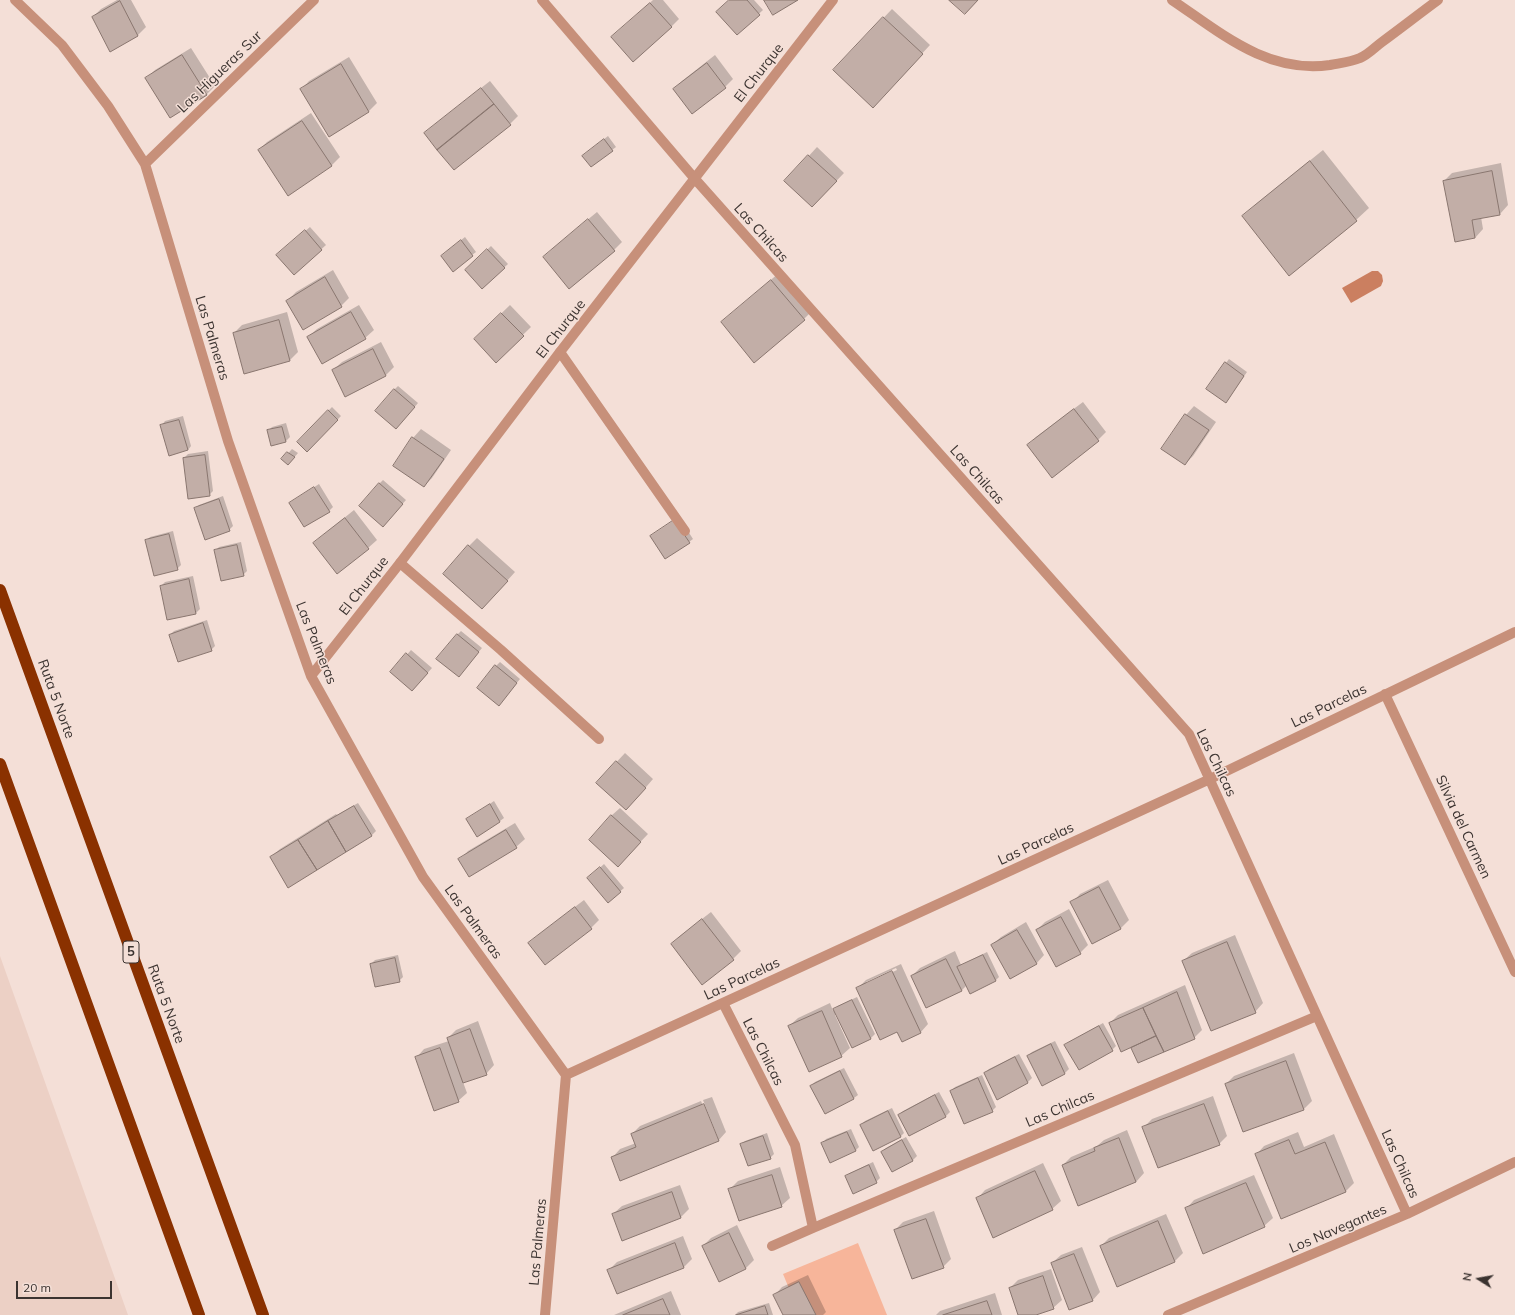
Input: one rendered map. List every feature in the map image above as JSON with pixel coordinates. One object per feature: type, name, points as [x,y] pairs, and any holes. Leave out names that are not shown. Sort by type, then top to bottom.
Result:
[{"type":"highway","name":"Ruta 5 Norte","points":[[0,590],[263,1315]]},
{"type":"highway","points":[[0,764],[199,1315]]},
{"type":"street","name":"Las Palmeras","points":[[15,0],[62,45],[108,106],[145,164],[228,441],[311,676],[423,877],[566,1075],[545,1315]]},
{"type":"street","name":"Las Higueras Sur","points":[[145,164],[314,0]]},
{"type":"street","name":"Las Chilcas","points":[[542,0],[695,179],[1189,734],[1407,1214]]},
{"type":"street","name":"El Churque","points":[[311,676],[400,563],[560,352],[833,0]]},
{"type":"street","points":[[1172,0],[1243,48],[1282,63],[1303,66],[1336,64],[1361,58],[1438,0]]},
{"type":"street","points":[[560,352],[685,532]]},
{"type":"street","points":[[400,563],[501,650],[599,739]]},
{"type":"street","name":"Las Parcelas","points":[[566,1075],[1210,779],[1515,632]]},
{"type":"street","name":"Silvia del Carmen","points":[[1385,694],[1515,972]]},
{"type":"street","name":"Las Chilcas","points":[[723,1003],[795,1145],[814,1228]]},
{"type":"street","name":"Las Chilcas","points":[[772,1246],[1318,1016]]},
{"type":"street","name":"Los Navegantes","points":[[1168,1315],[1407,1214],[1515,1162]]},
{"type":"shaded area","points":[[1372,271],[1378,271],[1382,275],[1383,281],[1381,286],[1351,303],[1342,288]]},
{"type":"shaded area","points":[[0,956],[128,1315],[0,1315]]},
{"type":"shaded area","points":[[858,1243],[887,1315],[800,1315],[783,1274]]},
{"type":"building","points":[[729,0],[747,0],[760,15],[737,35],[716,12]]},
{"type":"building","points":[[764,0],[798,0],[773,15]]},
{"type":"building","points":[[949,0],[978,0],[965,14]]},
{"type":"building","points":[[120,1],[138,36],[110,52],[92,17]]},
{"type":"building","points":[[650,3],[672,27],[633,62],[611,37]]},
{"type":"building","points":[[883,17],[923,54],[873,108],[833,70]]},
{"type":"building","points":[[182,55],[207,95],[170,118],[145,78]]},
{"type":"building","points":[[707,63],[726,88],[692,114],[673,89]]},
{"type":"building","points":[[341,64],[369,112],[329,137],[300,89]]},
{"type":"building","points":[[481,88],[494,104],[437,150],[424,133]]},
{"type":"building","points":[[494,104],[511,125],[454,170],[437,150]]},
{"type":"building","points":[[302,121],[332,166],[288,196],[258,150]]},
{"type":"building","points":[[604,139],[613,151],[591,167],[582,156]]},
{"type":"building","points":[[808,155],[837,181],[812,207],[784,181]]},
{"type":"building","points":[[1310,161],[1357,221],[1289,276],[1242,216]]},
{"type":"building","points":[[1492,171],[1500,215],[1472,220],[1475,238],[1455,242],[1443,181]]},
{"type":"building","points":[[588,219],[615,251],[569,289],[543,257]]},
{"type":"building","points":[[305,230],[322,250],[294,275],[276,255]]},
{"type":"building","points":[[461,240],[473,256],[453,272],[441,256]]},
{"type":"building","points":[[487,249],[505,268],[482,289],[465,270]]},
{"type":"building","points":[[325,277],[342,307],[303,330],[286,301]]},
{"type":"building","points":[[771,280],[805,320],[754,363],[721,322]]},
{"type":"building","points":[[351,312],[366,339],[322,364],[307,337]]},
{"type":"building","points":[[501,313],[524,336],[496,363],[474,339]]},
{"type":"building","points":[[279,320],[290,361],[244,374],[233,333]]},
{"type":"building","points":[[373,349],[386,376],[345,397],[332,370]]},
{"type":"building","points":[[1225,362],[1244,376],[1226,403],[1206,389]]},
{"type":"building","points":[[394,389],[415,407],[396,429],[375,411]]},
{"type":"building","points":[[1074,409],[1099,441],[1052,478],[1027,445]]},
{"type":"building","points":[[328,410],[338,420],[307,452],[297,442]]},
{"type":"building","points":[[1185,414],[1209,430],[1185,465],[1161,449]]},
{"type":"building","points":[[179,420],[188,450],[169,456],[160,425]]},
{"type":"building","points":[[282,427],[286,442],[271,446],[267,430]]},
{"type":"building","points":[[412,437],[444,459],[424,487],[393,466]]},
{"type":"building","points":[[287,452],[295,457],[288,465],[281,459]]},
{"type":"building","points":[[205,455],[210,496],[188,499],[183,458]]},
{"type":"building","points":[[379,483],[403,504],[383,527],[359,506]]},
{"type":"building","points":[[314,487],[330,512],[304,527],[289,503]]},
{"type":"building","points":[[219,499],[230,531],[205,540],[194,508]]},
{"type":"building","points":[[345,518],[369,549],[337,574],[313,543]]},
{"type":"building","points":[[674,520],[690,543],[665,559],[650,536]]},
{"type":"building","points":[[169,534],[178,570],[154,576],[145,540]]},
{"type":"building","points":[[237,545],[244,576],[221,581],[214,550]]},
{"type":"building","points":[[468,545],[508,581],[482,609],[443,574]]},
{"type":"building","points":[[189,579],[196,614],[167,620],[160,586]]},
{"type":"building","points":[[203,623],[212,651],[178,662],[169,635]]},
{"type":"building","points":[[457,634],[479,652],[459,677],[436,659]]},
{"type":"building","points":[[406,653],[428,673],[412,691],[390,672]]},
{"type":"building","points":[[495,665],[517,683],[499,706],[477,688]]},
{"type":"building","points":[[616,761],[646,788],[626,810],[596,783]]},
{"type":"building","points":[[490,804],[500,822],[477,837],[466,819]]},
{"type":"building","points":[[354,806],[372,836],[346,852],[328,821]]},
{"type":"building","points":[[611,815],[641,842],[618,867],[589,840]]},
{"type":"building","points":[[328,821],[346,852],[317,870],[298,840]]},
{"type":"building","points":[[506,830],[517,848],[469,877],[458,859]]},
{"type":"building","points":[[298,840],[317,870],[288,888],[270,857]]},
{"type":"building","points":[[600,867],[621,892],[608,903],[587,878]]},
{"type":"building","points":[[1099,887],[1121,929],[1092,944],[1070,902]]},
{"type":"building","points":[[575,907],[592,929],[545,965],[528,943]]},
{"type":"building","points":[[1061,917],[1081,954],[1056,967],[1036,930]]},
{"type":"building","points":[[702,919],[734,960],[702,985],[671,944]]},
{"type":"building","points":[[1017,930],[1037,964],[1010,979],[991,945]]},
{"type":"building","points":[[1227,942],[1256,1013],[1211,1031],[1182,961]]},
{"type":"building","points":[[983,955],[996,981],[970,994],[957,967]]},
{"type":"building","points":[[395,958],[400,982],[375,987],[370,964]]},
{"type":"building","points":[[946,959],[962,991],[926,1008],[911,976]]},
{"type":"building","points":[[892,971],[921,1033],[902,1042],[897,1032],[880,1040],[856,988]]},
{"type":"building","points":[[1177,992],[1195,1039],[1164,1052],[1143,1008]]},
{"type":"building","points":[[852,1000],[871,1039],[852,1048],[833,1009]]},
{"type":"building","points":[[1143,1008],[1156,1036],[1121,1052],[1109,1023]]},
{"type":"building","points":[[822,1011],[842,1057],[809,1072],[788,1026]]},
{"type":"building","points":[[1099,1026],[1113,1051],[1079,1070],[1064,1045]]},
{"type":"building","points":[[470,1029],[487,1075],[463,1083],[447,1038]]},
{"type":"building","points":[[1156,1036],[1164,1052],[1138,1063],[1131,1048]]},
{"type":"building","points":[[1051,1044],[1065,1074],[1042,1086],[1027,1056]]},
{"type":"building","points":[[440,1048],[459,1102],[434,1111],[415,1057]]},
{"type":"building","points":[[1015,1057],[1028,1083],[997,1100],[984,1073]]},
{"type":"building","points":[[1286,1061],[1304,1110],[1243,1132],[1225,1084]]},
{"type":"building","points":[[840,1071],[854,1099],[825,1114],[810,1086]]},
{"type":"building","points":[[978,1078],[993,1112],[964,1124],[950,1091]]},
{"type":"building","points":[[935,1095],[946,1117],[909,1136],[898,1115]]},
{"type":"building","points":[[704,1104],[719,1141],[620,1181],[611,1157],[636,1147],[631,1134]]},
{"type":"building","points":[[1204,1104],[1220,1145],[1158,1168],[1142,1127]]},
{"type":"building","points":[[888,1111],[901,1137],[873,1151],[860,1125]]},
{"type":"building","points":[[847,1132],[856,1151],[830,1163],[821,1143]]},
{"type":"building","points":[[763,1136],[771,1159],[748,1166],[740,1144]]},
{"type":"building","points":[[1119,1138],[1136,1182],[1078,1206],[1062,1165],[1095,1151],[1094,1148]]},
{"type":"building","points":[[902,1140],[913,1161],[892,1172],[881,1152]]},
{"type":"building","points":[[1289,1140],[1295,1154],[1325,1142],[1346,1192],[1281,1219],[1255,1154]]},
{"type":"building","points":[[869,1165],[877,1183],[853,1194],[845,1176]]},
{"type":"building","points":[[1035,1171],[1053,1210],[993,1238],[976,1198]]},
{"type":"building","points":[[772,1175],[782,1207],[739,1221],[728,1189]]},
{"type":"building","points":[[1246,1183],[1265,1227],[1203,1254],[1185,1208]]},
{"type":"building","points":[[672,1192],[681,1218],[622,1241],[612,1214]]},
{"type":"building","points":[[926,1219],[944,1268],[912,1279],[894,1230]]},
{"type":"building","points":[[1158,1221],[1175,1262],[1117,1287],[1100,1246]]},
{"type":"building","points":[[729,1233],[746,1269],[719,1282],[702,1246]]},
{"type":"building","points":[[675,1243],[684,1268],[617,1294],[607,1270]]},
{"type":"building","points":[[1074,1254],[1093,1301],[1069,1310],[1051,1263]]},
{"type":"building","points":[[1043,1276],[1054,1309],[1036,1315],[1018,1315],[1009,1288]]},
{"type":"building","points":[[799,1282],[816,1315],[783,1315],[773,1295]]},
{"type":"building","points":[[663,1299],[670,1315],[623,1315]]},
{"type":"building","points":[[987,1301],[992,1315],[943,1315]]},
{"type":"building","points":[[765,1306],[768,1315],[736,1315]]}]
